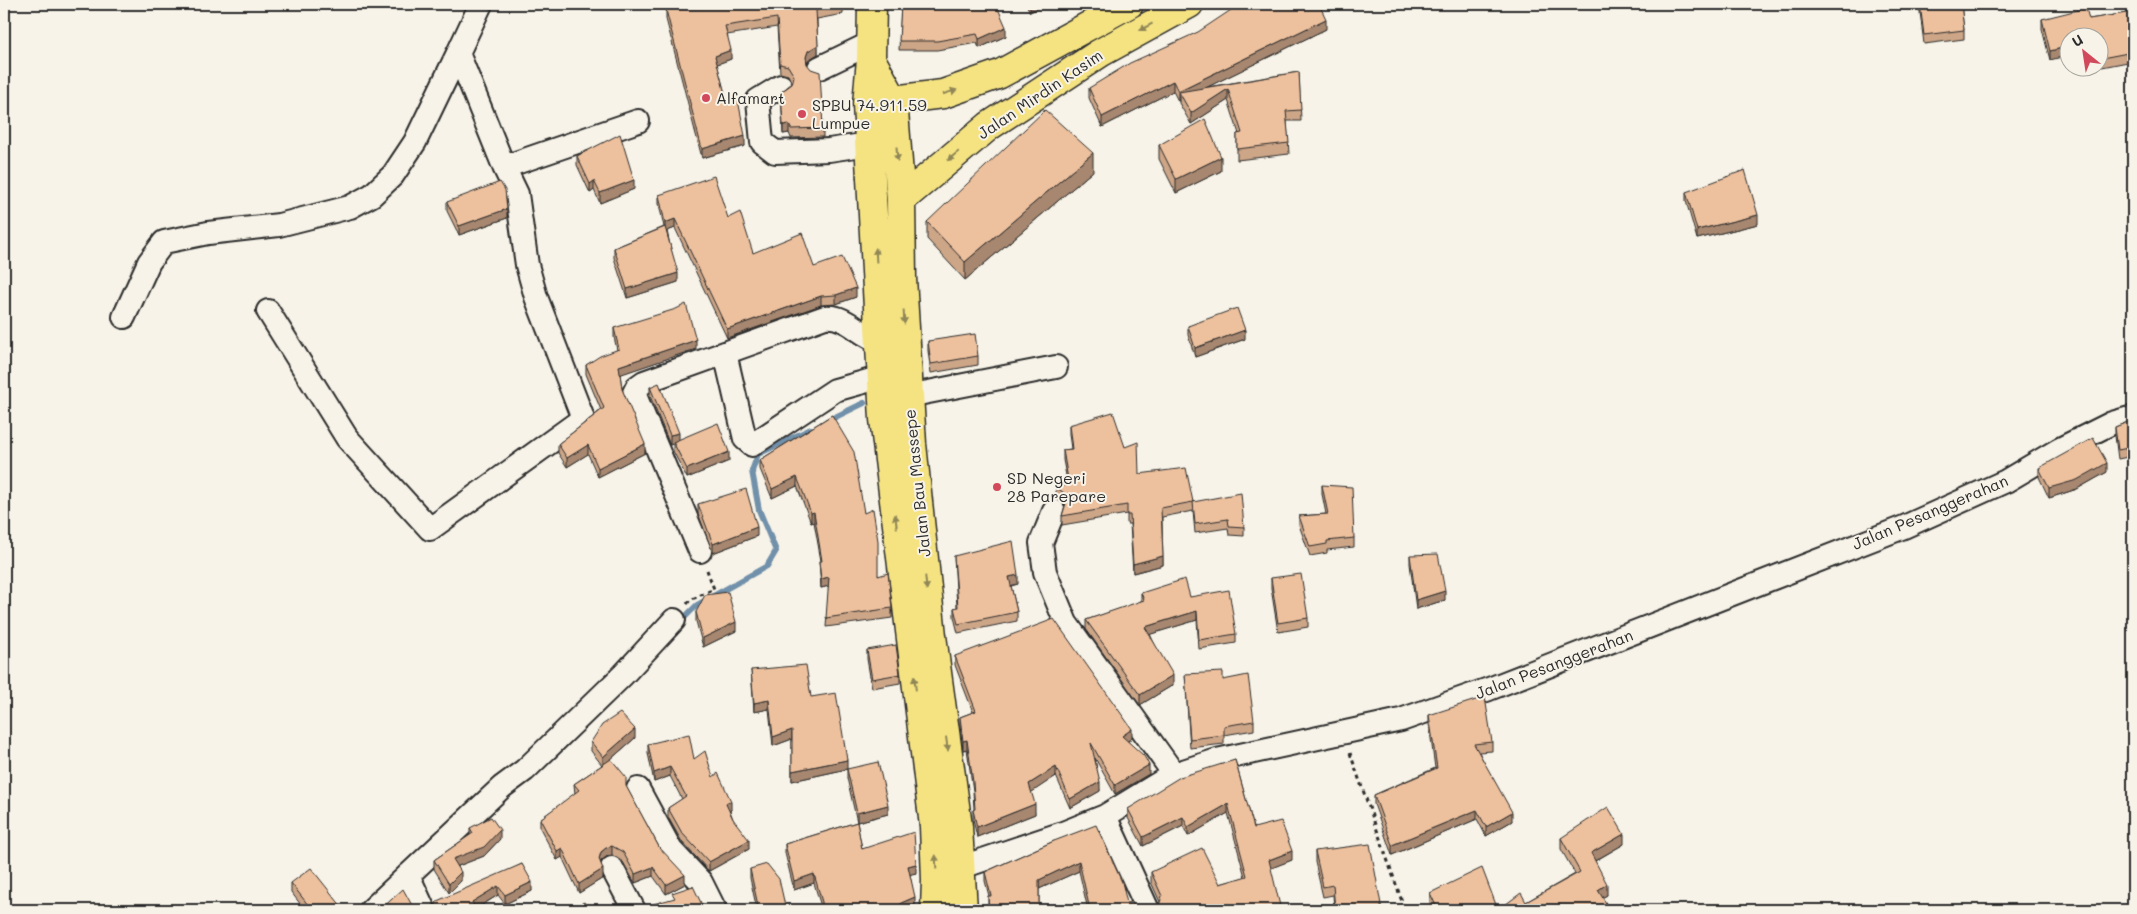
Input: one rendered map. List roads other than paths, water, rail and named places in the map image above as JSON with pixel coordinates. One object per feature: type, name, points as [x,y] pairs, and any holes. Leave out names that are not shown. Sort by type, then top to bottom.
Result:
[{"type":"highway","name":"Jalan Bau Massepe","points":[[872,4],[871,51],[901,200],[908,396],[930,616],[962,867],[962,910]]},
{"type":"highway","name":"Jalan Mirdin Kasim","points":[[880,101],[944,94],[1000,74],[1129,4]]},
{"type":"highway","name":"Jalan Mirdin Kasim","points":[[901,200],[989,126],[1100,53],[1189,4]]},
{"type":"highway","name":"Jalan Bau Massepe","points":[[880,101],[869,144],[882,377],[890,475],[934,826],[935,910]]},
{"type":"street","points":[[124,317],[149,262],[164,242],[208,233],[279,226],[350,207],[372,195],[393,175],[415,142],[481,4]]},
{"type":"street","points":[[819,68],[871,51]]},
{"type":"street","points":[[268,311],[347,438],[430,529],[581,420],[582,416],[536,297],[528,265],[517,194],[504,167],[458,53]]},
{"type":"street","points":[[780,86],[758,100],[762,142],[775,152],[829,150],[869,144]]},
{"type":"street","points":[[504,167],[638,121]]},
{"type":"street","points":[[700,551],[634,392],[637,387],[644,382],[824,317],[831,316],[849,322],[870,339],[880,341]]},
{"type":"street","points":[[725,353],[745,439],[752,445],[835,390],[882,377]]},
{"type":"street","points":[[908,396],[1056,367]]},
{"type":"street","name":"Jalan Pesanggerahan","points":[[962,867],[1063,833],[1106,816],[1174,774],[1217,760],[1344,734],[1400,720],[1489,689],[1904,527],[2006,481],[2060,449],[2112,423],[2133,417]]},
{"type":"street","points":[[1054,511],[1041,543],[1044,572],[1066,623],[1174,774]]},
{"type":"street","points":[[371,910],[414,888],[502,787],[525,770],[623,675],[674,620]]},
{"type":"street","points":[[638,790],[671,850],[701,882],[715,910]]},
{"type":"street","points":[[1106,816],[1148,910]]},
{"type":"street","points":[[612,868],[634,910]]},
{"type":"waterway","points":[[827,421],[864,403]]},
{"type":"waterway","points":[[680,622],[697,605],[767,566],[776,551],[759,510],[752,471],[758,454],[811,429]]},
{"type":"place","name":"Alfamart","points":[[706,98]]},
{"type":"place","name":"SPBU 74.911.59 Lumpue","points":[[802,114]]},
{"type":"place","name":"SD Negeri 28 Parepare","points":[[997,487]]}]
